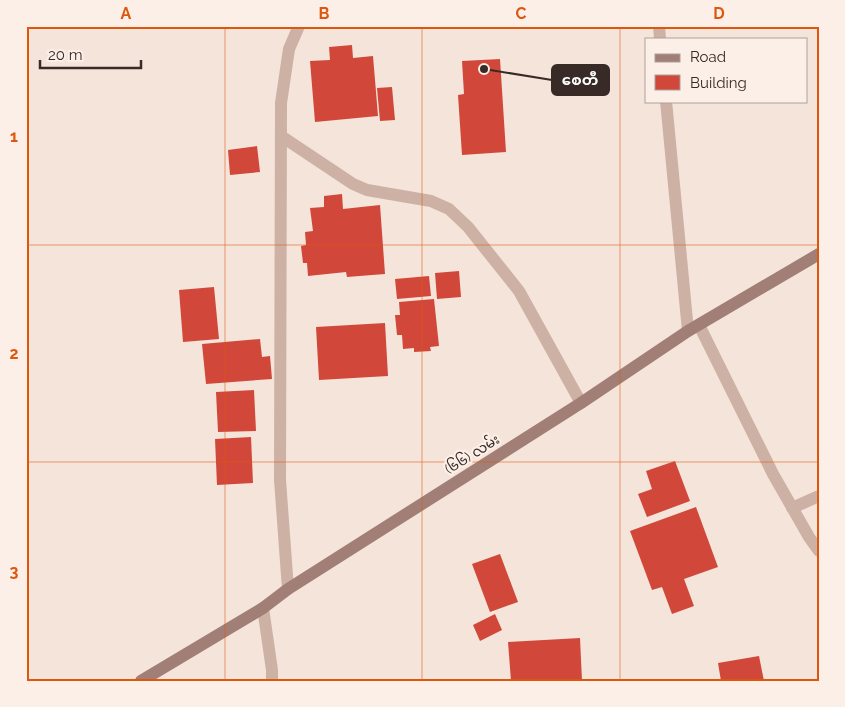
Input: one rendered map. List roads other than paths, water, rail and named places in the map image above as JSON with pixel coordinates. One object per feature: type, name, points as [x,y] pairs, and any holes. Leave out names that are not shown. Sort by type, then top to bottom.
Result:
[{"type":"street","points":[[288,589],[280,480],[281,103],[289,49],[299,26]]},
{"type":"street","points":[[666,102],[694,328],[792,508],[819,551]]},
{"type":"street","points":[[281,136],[353,184],[367,190],[431,200],[449,210],[468,227],[519,291],[581,403]]},
{"type":"street","name":"(၆၆) လမ်း","points":[[141,681],[263,608],[288,589],[581,403],[694,328],[819,254]]},
{"type":"street","points":[[792,508],[819,496]]},
{"type":"street","points":[[263,608],[272,681]]},
{"type":"place","name":"စေတီ","points":[[484,69]]}]
